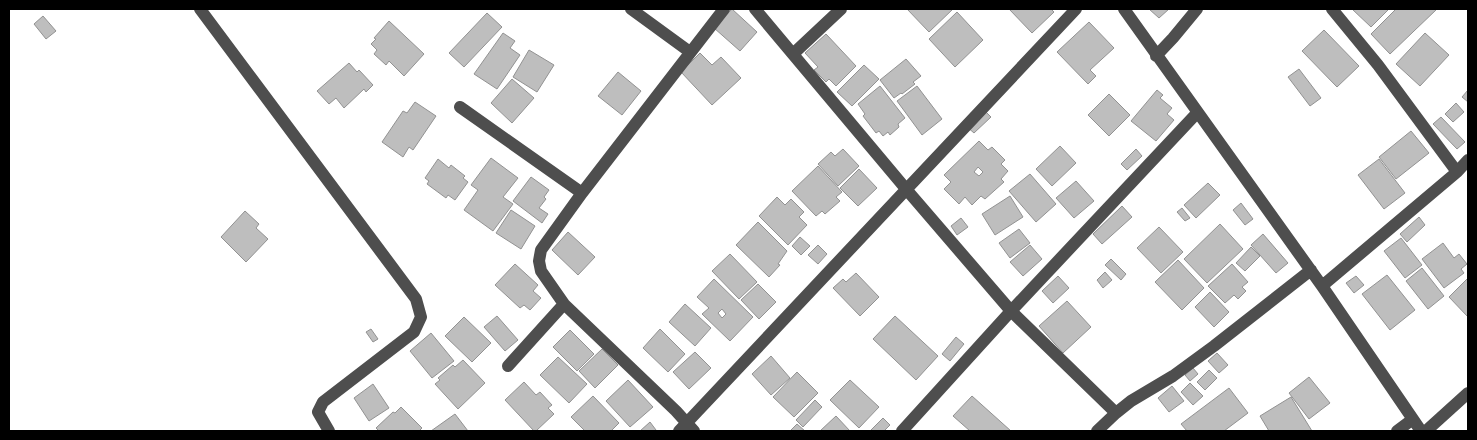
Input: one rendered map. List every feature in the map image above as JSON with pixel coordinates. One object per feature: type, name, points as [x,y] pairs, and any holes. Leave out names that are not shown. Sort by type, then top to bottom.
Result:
[{"type":"street","points":[[200,9],[416,300],[421,317],[414,332],[323,402],[318,412],[330,431]]},
{"type":"street","points":[[631,9],[690,52]]},
{"type":"street","points":[[724,9],[582,193],[541,250],[539,261],[541,271],[564,304],[687,429],[906,189],[1076,9]]},
{"type":"street","points":[[755,9],[1011,311],[1116,413]]},
{"type":"street","points":[[794,54],[841,9]]},
{"type":"street","points":[[1124,9],[1322,286],[1421,431]]},
{"type":"street","points":[[1156,56],[1197,9]]},
{"type":"street","points":[[1332,9],[1378,65],[1457,172]]},
{"type":"street","points":[[460,107],[582,193]]},
{"type":"street","points":[[902,431],[1011,311],[1197,113]]},
{"type":"street","points":[[1322,286],[1457,172],[1468,160]]},
{"type":"street","points":[[1097,431],[1131,401],[1180,371],[1310,270]]},
{"type":"street","points":[[508,366],[564,304]]},
{"type":"street","points":[[1426,431],[1468,393]]},
{"type":"street","points":[[1397,431],[1413,419]]},
{"type":"building","points":[[732,9],[757,32],[740,51],[714,28]]},
{"type":"building","points":[[907,9],[953,9],[929,32]]},
{"type":"building","points":[[1009,9],[1051,9],[1054,12],[1032,33]]},
{"type":"building","points":[[1149,9],[1169,9],[1159,18]]},
{"type":"building","points":[[1352,9],[1389,9],[1371,27]]},
{"type":"building","points":[[1396,9],[1437,9],[1390,54],[1371,34]]},
{"type":"building","points":[[957,12],[983,40],[955,67],[929,39]]},
{"type":"building","points":[[487,13],[502,27],[464,67],[449,53]]},
{"type":"building","points":[[43,16],[56,31],[46,39],[34,24]]},
{"type":"building","points":[[389,21],[424,54],[404,76],[389,61],[386,65],[374,54],[377,50],[371,44]]},
{"type":"building","points":[[1089,22],[1114,48],[1090,70],[1096,76],[1088,84],[1057,52]]},
{"type":"building","points":[[1324,30],[1359,66],[1337,87],[1302,51]]},
{"type":"building","points":[[503,33],[515,41],[510,48],[520,55],[497,89],[474,74]]},
{"type":"building","points":[[1425,33],[1449,55],[1420,86],[1396,64]]},
{"type":"building","points":[[826,34],[856,66],[836,86],[829,79],[826,82],[814,70],[818,67],[805,53]]},
{"type":"building","points":[[529,50],[554,65],[537,92],[513,77]]},
{"type":"building","points":[[700,53],[712,65],[721,57],[741,78],[712,105],[681,72]]},
{"type":"building","points":[[906,59],[921,76],[913,82],[915,84],[894,98],[880,80]]},
{"type":"building","points":[[349,63],[357,72],[359,70],[373,85],[366,92],[364,89],[344,108],[336,98],[329,104],[317,91]]},
{"type":"building","points":[[864,65],[879,79],[852,106],[837,92]]},
{"type":"building","points":[[1299,69],[1321,98],[1310,106],[1288,77]]},
{"type":"building","points":[[618,72],[641,91],[622,115],[598,96]]},
{"type":"building","points":[[512,79],[534,98],[512,123],[491,103]]},
{"type":"building","points":[[880,86],[905,118],[890,135],[888,132],[883,136],[879,131],[876,133],[863,116],[865,114],[858,104]]},
{"type":"building","points":[[917,86],[942,119],[922,135],[897,101]]},
{"type":"building","points":[[1157,90],[1163,95],[1160,98],[1172,108],[1167,114],[1174,120],[1156,141],[1131,121]]},
{"type":"building","points":[[1468,90],[1468,102],[1462,97]]},
{"type":"building","points":[[1109,94],[1130,115],[1109,136],[1088,115]]},
{"type":"building","points":[[415,102],[436,116],[413,150],[409,147],[403,157],[382,142],[403,111],[407,113]]},
{"type":"building","points":[[1456,103],[1464,112],[1453,122],[1445,114]]},
{"type":"building","points":[[983,109],[991,117],[974,133],[966,126]]},
{"type":"building","points":[[1441,117],[1465,142],[1457,149],[1433,124]]},
{"type":"building","points":[[1411,131],[1429,153],[1396,179],[1379,157]]},
{"type":"building","points":[[979,141],[988,150],[992,147],[1005,160],[1001,164],[1008,171],[1001,179],[1004,182],[985,199],[981,196],[972,205],[965,197],[959,204],[944,189],[951,182],[944,175]],"holes":[[[978,167],[983,172],[979,176],[974,172]]]},
{"type":"building","points":[[1060,146],[1076,163],[1052,186],[1036,169]]},
{"type":"building","points":[[843,149],[859,166],[838,186],[818,164],[831,152],[835,156]]},
{"type":"building","points":[[1136,149],[1142,156],[1127,170],[1121,164]]},
{"type":"building","points":[[491,158],[518,178],[503,197],[513,204],[493,231],[464,210],[478,190],[471,185]]},
{"type":"building","points":[[438,159],[449,168],[451,165],[465,176],[463,178],[468,182],[455,200],[448,195],[446,198],[427,184],[429,181],[425,178]]},
{"type":"building","points":[[1379,159],[1405,193],[1384,209],[1358,175]]},
{"type":"building","points":[[818,166],[842,192],[836,197],[840,201],[825,214],[822,211],[816,216],[792,191]]},
{"type":"building","points":[[859,169],[877,188],[858,206],[840,188]]},
{"type":"building","points":[[1030,174],[1056,204],[1036,222],[1009,191]]},
{"type":"building","points":[[531,177],[549,190],[544,197],[546,199],[539,208],[548,214],[542,223],[513,201]]},
{"type":"building","points":[[1076,181],[1094,201],[1074,218],[1056,198]]},
{"type":"building","points":[[1208,183],[1220,195],[1196,218],[1184,205]]},
{"type":"building","points":[[1010,196],[1023,217],[995,235],[982,214]]},
{"type":"building","points":[[777,197],[785,205],[791,199],[804,212],[799,217],[807,225],[788,245],[759,216]]},
{"type":"building","points":[[1241,203],[1253,219],[1245,225],[1233,210]]},
{"type":"building","points":[[1122,206],[1132,217],[1102,244],[1093,234]]},
{"type":"building","points":[[1182,208],[1190,218],[1185,221],[1177,212]]},
{"type":"building","points":[[511,210],[535,226],[521,249],[496,233]]},
{"type":"building","points":[[245,211],[259,224],[256,228],[268,239],[246,262],[221,237]]},
{"type":"building","points":[[1419,217],[1425,225],[1407,242],[1400,234]]},
{"type":"building","points":[[961,218],[968,227],[957,235],[951,226]]},
{"type":"building","points":[[758,222],[787,251],[778,264],[780,265],[769,277],[736,245]]},
{"type":"building","points":[[1220,224],[1243,249],[1207,283],[1184,259]]},
{"type":"building","points":[[1159,227],[1183,252],[1161,273],[1137,248]]},
{"type":"building","points":[[1019,229],[1030,243],[1010,258],[999,243]]},
{"type":"building","points":[[568,232],[595,257],[578,275],[552,250]]},
{"type":"building","points":[[1263,234],[1288,263],[1276,273],[1251,245]]},
{"type":"building","points":[[800,237],[810,246],[801,255],[792,246]]},
{"type":"building","points":[[1401,238],[1422,265],[1405,278],[1384,251]]},
{"type":"building","points":[[1443,243],[1454,258],[1459,254],[1467,264],[1461,269],[1464,273],[1444,288],[1422,259]]},
{"type":"building","points":[[818,245],[827,254],[818,264],[808,255]]},
{"type":"building","points":[[1030,245],[1042,259],[1023,276],[1010,262]]},
{"type":"building","points":[[1251,247],[1260,256],[1245,271],[1236,263]]},
{"type":"building","points":[[730,254],[757,282],[739,299],[712,271]]},
{"type":"building","points":[[1111,259],[1126,274],[1121,280],[1105,265]]},
{"type":"building","points":[[1178,260],[1204,288],[1182,310],[1155,282]]},
{"type":"building","points":[[515,264],[538,285],[533,291],[541,298],[530,310],[524,305],[520,308],[495,285]]},
{"type":"building","points":[[1232,264],[1248,282],[1242,287],[1246,291],[1238,299],[1234,295],[1225,303],[1208,286]]},
{"type":"building","points":[[1422,268],[1444,296],[1428,309],[1406,281]]},
{"type":"building","points":[[1105,272],[1112,280],[1103,288],[1097,280]]},
{"type":"building","points":[[856,273],[879,297],[860,316],[833,288],[843,279],[846,282]]},
{"type":"building","points":[[1387,275],[1415,310],[1390,330],[1362,294]]},
{"type":"building","points":[[1058,276],[1069,288],[1053,303],[1042,291]]},
{"type":"building","points":[[1356,276],[1364,285],[1354,293],[1346,283]]},
{"type":"building","points":[[1468,278],[1468,317],[1449,297]]},
{"type":"building","points":[[714,279],[753,317],[730,341],[702,314],[709,308],[697,297]],"holes":[[[722,309],[726,314],[722,318],[718,313]]]},
{"type":"building","points":[[758,284],[776,302],[759,319],[741,300]]},
{"type":"building","points":[[1210,292],[1229,312],[1214,327],[1195,307]]},
{"type":"building","points":[[1067,301],[1091,327],[1063,353],[1039,326]]},
{"type":"building","points":[[685,304],[711,328],[695,346],[669,322]]},
{"type":"building","points":[[497,316],[518,340],[505,351],[484,327]]},
{"type":"building","points":[[895,316],[938,356],[916,380],[873,339]]},
{"type":"building","points":[[464,317],[491,343],[472,362],[445,336]]},
{"type":"building","points":[[371,329],[378,339],[373,342],[366,332]]},
{"type":"building","points":[[660,329],[685,354],[668,372],[643,348]]},
{"type":"building","points":[[570,330],[594,354],[577,371],[553,347]]},
{"type":"building","points":[[431,333],[454,361],[432,378],[410,351]]},
{"type":"building","points":[[956,337],[964,344],[950,361],[942,354]]},
{"type":"building","points":[[602,349],[618,365],[595,388],[579,371]]},
{"type":"building","points":[[695,352],[711,368],[689,389],[673,372]]},
{"type":"building","points":[[1217,353],[1228,365],[1219,373],[1208,361]]},
{"type":"building","points":[[771,356],[790,378],[771,395],[752,374]]},
{"type":"building","points":[[558,357],[587,384],[569,403],[540,375]]},
{"type":"building","points":[[463,360],[485,383],[458,409],[435,384],[440,380],[438,378],[453,365],[455,367]]},
{"type":"building","points":[[1193,368],[1198,374],[1190,381],[1185,375]]},
{"type":"building","points":[[1209,370],[1217,378],[1205,390],[1197,382]]},
{"type":"building","points":[[797,372],[818,393],[794,417],[773,397]]},
{"type":"building","points":[[1309,377],[1330,403],[1309,419],[1289,393]]},
{"type":"building","points":[[628,380],[653,407],[630,427],[606,401]]},
{"type":"building","points":[[850,380],[879,407],[859,428],[830,400]]},
{"type":"building","points":[[524,382],[536,395],[540,392],[552,405],[548,408],[554,414],[536,431],[505,400]]},
{"type":"building","points":[[1190,383],[1203,396],[1193,405],[1181,392]]},
{"type":"building","points":[[373,384],[389,408],[369,421],[354,398]]},
{"type":"building","points":[[1172,386],[1184,401],[1169,412],[1158,398]]},
{"type":"building","points":[[1229,388],[1248,413],[1224,431],[1187,431],[1181,424]]},
{"type":"building","points":[[593,396],[619,423],[611,431],[585,431],[571,417]]},
{"type":"building","points":[[972,396],[1011,431],[970,431],[953,416]]},
{"type":"building","points":[[1291,397],[1312,431],[1269,431],[1260,416]]},
{"type":"building","points":[[815,400],[822,407],[803,427],[796,420]]},
{"type":"building","points":[[401,407],[422,428],[419,431],[379,431],[376,428],[393,412],[395,413]]},
{"type":"building","points":[[455,414],[468,431],[431,431]]},
{"type":"building","points":[[836,416],[850,431],[820,431]]},
{"type":"building","points":[[883,418],[890,425],[884,431],[870,431]]},
{"type":"building","points":[[650,422],[656,430],[640,431]]},
{"type":"building","points":[[797,424],[805,431],[790,431]]}]
